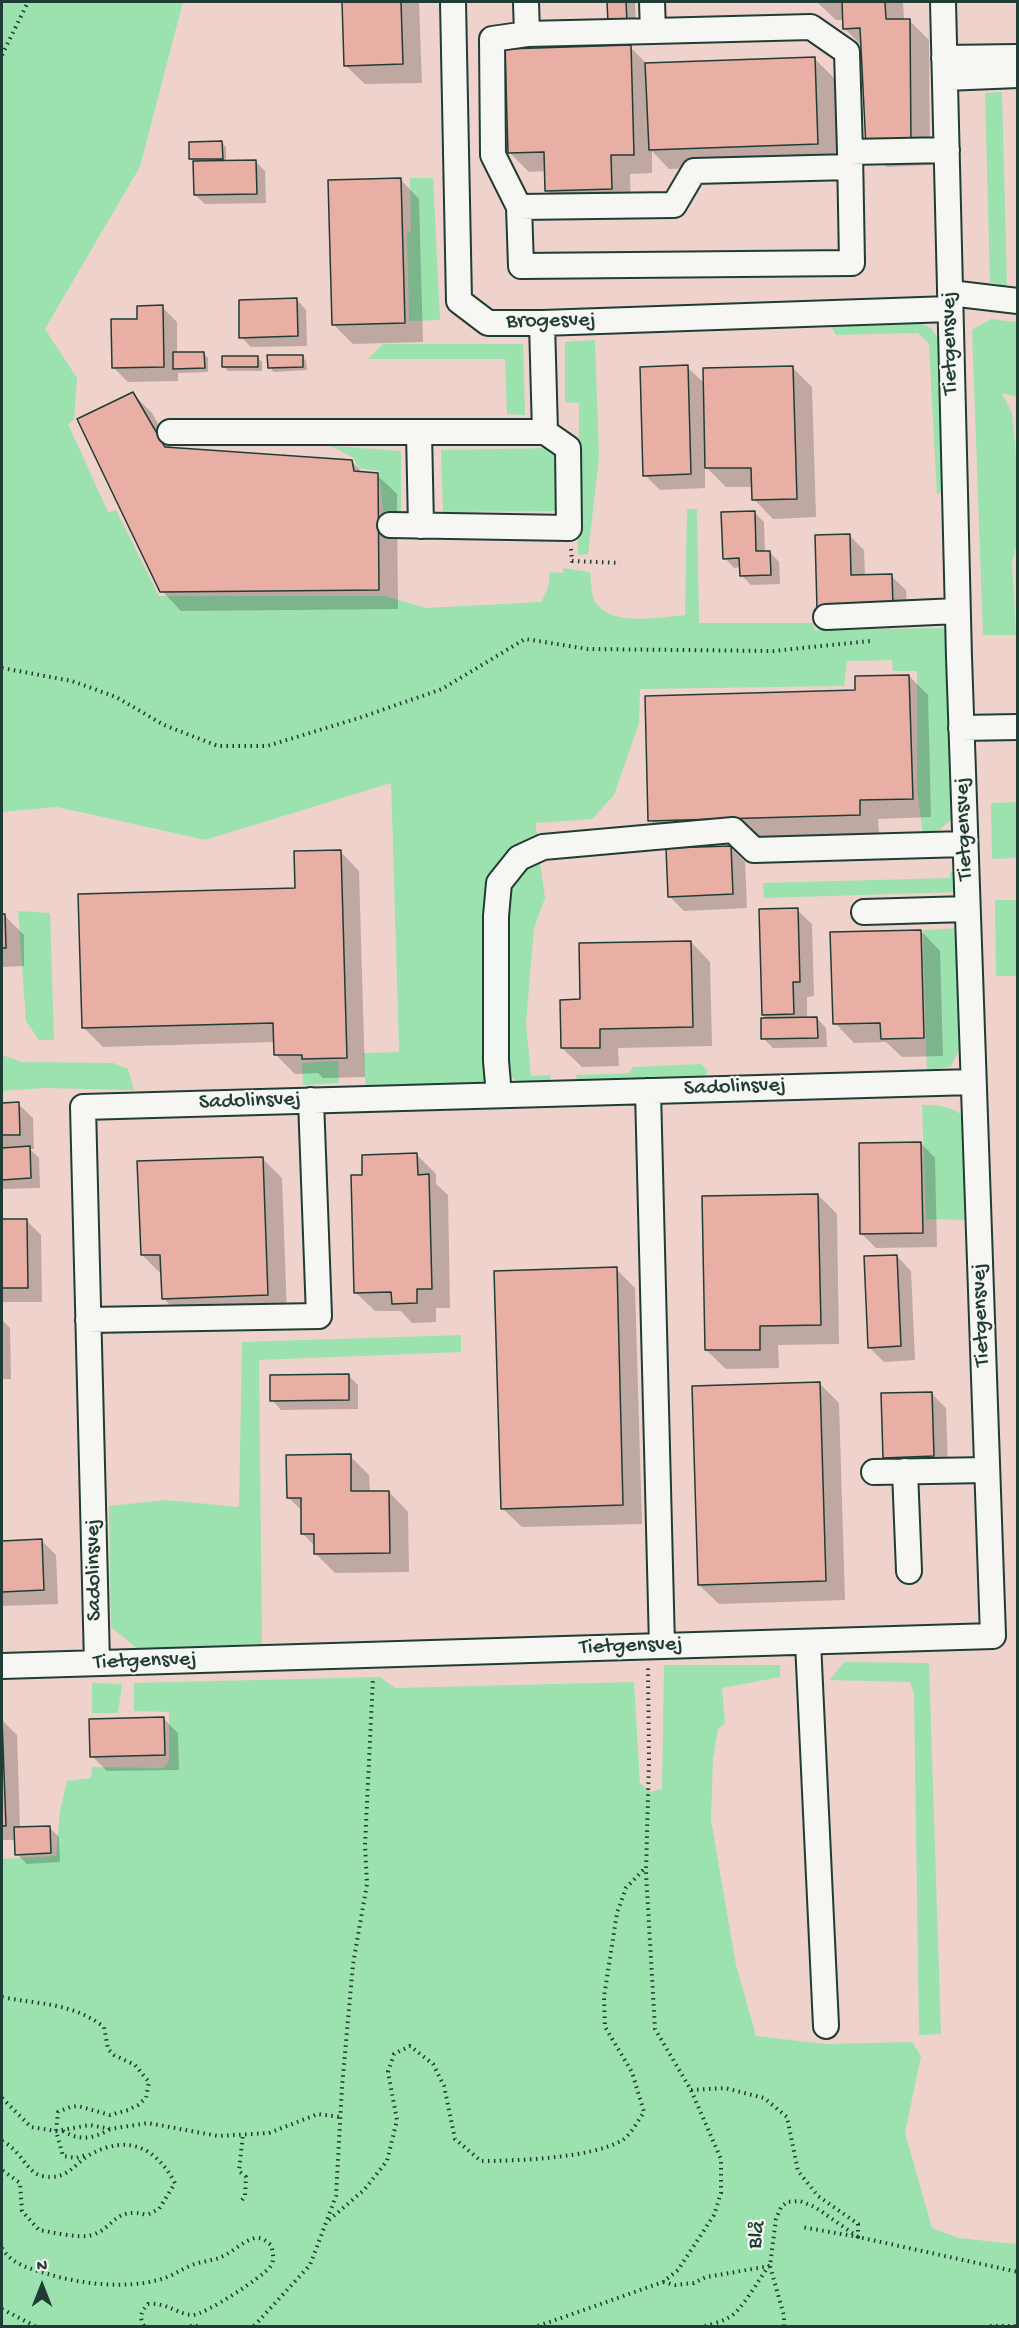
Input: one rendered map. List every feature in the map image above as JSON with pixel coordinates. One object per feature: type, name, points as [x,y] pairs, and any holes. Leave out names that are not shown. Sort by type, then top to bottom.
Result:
[{"type":"street","name":"Brogesvej","points":[[453,2],[459,302],[488,323],[542,323],[950,301],[1017,301]]},
{"type":"street","points":[[526,2],[527,34]]},
{"type":"street","points":[[652,2],[653,31]]},
{"type":"street","name":"Tietgensvej","points":[[2,1666],[993,1636],[957,611],[943,2]]},
{"type":"street","points":[[811,27],[847,52],[852,263],[521,266],[519,207],[493,155],[492,39],[527,34],[653,31],[811,27]]},
{"type":"street","points":[[945,68],[1017,57]]},
{"type":"street","points":[[945,68],[1017,75]]},
{"type":"street","points":[[519,207],[674,205],[694,171],[850,160],[946,150]]},
{"type":"street","points":[[542,323],[545,432]]},
{"type":"street","points":[[170,432],[545,432],[568,448],[569,528],[390,525]]},
{"type":"street","points":[[419,432],[421,526]]},
{"type":"street","points":[[826,617],[957,611]]},
{"type":"street","points":[[961,729],[1017,727]]},
{"type":"street","points":[[500,1095],[496,1061],[496,916],[499,883],[519,858],[543,847],[733,830],[754,850],[965,844]]},
{"type":"street","points":[[864,912],[967,909]]},
{"type":"street","name":"Sadolinsvej","points":[[97,1663],[83,1107],[973,1082]]},
{"type":"street","points":[[648,1091],[655,1646]]},
{"type":"street","points":[[88,1320],[319,1316],[311,1100]]},
{"type":"street","points":[[874,1472],[987,1470]]},
{"type":"street","points":[[905,1471],[909,1571]]},
{"type":"street","points":[[808,1642],[826,2026]]},
{"type":"path","points":[[2,55],[28,2]]},
{"type":"path","points":[[569,528],[572,561],[620,563]]},
{"type":"path","points":[[2,668],[72,681],[116,697],[164,724],[218,746],[267,746],[359,718],[442,689],[525,639],[588,649],[773,651],[877,640]]},
{"type":"path","points":[[538,2326],[663,2282],[678,2270],[714,2215],[721,2193],[721,2159],[691,2090],[655,2028],[646,1872],[655,1646]]},
{"type":"path","points":[[254,2326],[310,2265],[329,2220],[336,2196],[352,1964],[367,1884],[365,1845],[374,1655]]},
{"type":"path","points":[[329,2220],[364,2190],[387,2161],[398,2120],[388,2072],[394,2054],[410,2046],[434,2064],[444,2086],[455,2139],[481,2162],[516,2162],[587,2152],[622,2141],[644,2112],[632,2072],[605,2027],[604,1997],[617,1913],[626,1888],[646,1867]]},
{"type":"path","points":[[2,1997],[62,2006],[94,2020],[104,2026],[108,2049],[114,2055],[135,2065],[149,2082],[146,2098],[138,2106],[110,2115],[78,2106],[58,2112],[56,2131],[63,2156],[75,2158],[107,2148],[132,2145],[149,2150],[167,2167],[175,2183],[159,2209],[147,2215],[136,2212],[118,2216],[100,2232],[88,2236],[39,2230],[22,2211],[20,2183],[2,2170]]},
{"type":"path","points":[[691,2090],[725,2088],[764,2098],[787,2117],[798,2171],[818,2196],[858,2224],[858,2237]]},
{"type":"path","points":[[2,2098],[31,2127],[63,2131],[80,2138],[98,2136],[110,2129]]},
{"type":"path","points":[[63,2131],[71,2127],[90,2125],[110,2129],[148,2123],[218,2136],[269,2133],[318,2114],[340,2117]]},
{"type":"path","points":[[242,2200],[245,2196],[246,2177],[239,2171],[243,2134]]},
{"type":"path","points":[[2,2141],[12,2146],[32,2173],[44,2177],[68,2174],[89,2155]]},
{"type":"path","name":"Blå","points":[[770,2266],[776,2219],[781,2207],[788,2202],[800,2201],[815,2207],[858,2237]]},
{"type":"path","points":[[802,2226],[1017,2272]]},
{"type":"path","points":[[2,2248],[18,2264],[31,2269],[78,2282],[105,2284],[156,2281],[174,2275],[191,2265],[222,2257],[235,2247],[255,2238],[262,2238],[271,2245],[274,2255],[271,2266],[253,2281],[194,2315],[160,2303],[148,2304],[142,2311],[141,2320],[144,2326]]},
{"type":"path","points":[[663,2282],[675,2285],[694,2283],[706,2277],[770,2266]]},
{"type":"path","points":[[705,2326],[729,2318],[744,2303],[755,2283],[770,2266]]},
{"type":"path","points":[[770,2266],[783,2316],[783,2326]]},
{"type":"path","points":[[2,2309],[35,2326]]},
{"type":"path","points":[[190,2326],[202,2326]]},
{"type":"path","points":[[990,2326],[1017,2326]]},
{"type":"shaded area","points":[[183,2],[1017,2],[1018,371],[1012,396],[1018,397],[1017,2244],[959,2238],[771,2171],[651,1960],[634,1682],[2,1948],[2,812],[57,807],[205,840],[391,782],[399,1052],[535,830],[540,614],[216,668],[2,403],[140,167]]},
{"type":"green space","points":[[2,2],[183,2],[140,167],[45,329],[77,378],[74,420],[68,424],[108,512],[116,510],[159,596],[385,596],[426,608],[541,602],[548,588],[550,572],[563,573],[563,568],[590,572],[594,600],[601,609],[611,614],[636,619],[685,615],[687,509],[697,509],[699,623],[812,623],[815,630],[948,628],[951,820],[939,830],[923,834],[917,788],[917,671],[893,671],[892,660],[847,661],[844,686],[640,689],[639,723],[614,795],[592,819],[536,823],[540,839],[506,860],[490,1080],[483,1086],[366,1088],[363,1053],[399,1052],[391,783],[205,840],[57,807],[2,812]]},
{"type":"green space","points":[[1002,92],[1007,287],[990,282],[985,93]]},
{"type":"green space","points":[[410,178],[433,178],[440,320],[409,321],[407,232],[411,232]]},
{"type":"green space","points":[[991,319],[1017,322],[1017,397],[1002,393],[1012,413],[1017,467],[1018,540],[1012,562],[1016,635],[983,635],[972,330]]},
{"type":"green space","points":[[915,321],[931,328],[939,340],[946,486],[937,495],[929,344],[918,333],[836,335],[831,326]]},
{"type":"green space","points":[[595,340],[599,457],[588,554],[578,555],[579,403],[565,402],[565,342]]},
{"type":"green space","points":[[383,344],[523,344],[525,415],[507,414],[505,359],[368,359]]},
{"type":"green space","points":[[331,446],[401,451],[401,513],[383,511],[379,471],[358,468],[354,458]]},
{"type":"green space","points":[[555,448],[557,511],[443,512],[441,450]]},
{"type":"green space","points":[[1017,802],[1017,858],[992,859],[991,803]]},
{"type":"green space","points":[[540,862],[545,898],[534,928],[526,1023],[531,1076],[551,1075],[548,1085],[527,1084],[513,1079],[507,1067],[507,892],[526,868]]},
{"type":"green space","points":[[950,872],[958,872],[958,892],[764,898],[763,883],[950,878]]},
{"type":"green space","points":[[995,900],[1017,900],[1017,976],[996,976]]},
{"type":"green space","points":[[18,911],[50,913],[54,1040],[39,1040],[26,1021]]},
{"type":"green space","points":[[961,928],[964,1040],[951,1066],[927,1072],[923,930]]},
{"type":"green space","points":[[2,1055],[22,1062],[113,1063],[128,1069],[134,1090],[45,1088],[2,1091]]},
{"type":"green space","points":[[338,1061],[339,1083],[303,1085],[302,1063]]},
{"type":"green space","points":[[701,1064],[708,1071],[703,1078],[578,1083],[576,1075],[629,1073],[633,1067]]},
{"type":"green space","points":[[922,1105],[944,1107],[964,1116],[967,1220],[926,1219]]},
{"type":"green space","points":[[461,1335],[461,1352],[259,1360],[262,1644],[139,1650],[111,1627],[109,1506],[165,1500],[239,1507],[242,1342]]},
{"type":"green space","points":[[844,1662],[929,1663],[941,2034],[919,2035],[914,1693],[910,1682],[830,1680]]},
{"type":"green space","points":[[664,1665],[780,1665],[780,1677],[722,1688],[725,1723],[718,1729],[713,1759],[711,1820],[736,1965],[756,2036],[825,2044],[912,2042],[921,2056],[905,2133],[932,2228],[959,2238],[1017,2244],[1017,2326],[2,2326],[2,1835],[3,1859],[56,1856],[60,1811],[67,1781],[91,1778],[92,1767],[164,1768],[169,1761],[169,1712],[134,1711],[134,1683],[380,1677],[395,1688],[634,1682],[640,1783],[650,1792],[662,1789]]},
{"type":"green space","points":[[92,1683],[122,1684],[118,1713],[92,1713]]},
{"type":"building","points":[[342,2],[401,2],[403,64],[344,66]]},
{"type":"building","points":[[607,2],[626,2],[627,22],[608,23]]},
{"type":"building","points":[[842,2],[885,2],[886,19],[910,19],[911,147],[866,148],[860,28],[843,29]]},
{"type":"building","points":[[631,45],[634,155],[611,155],[612,189],[545,191],[544,152],[508,153],[505,49]]},
{"type":"building","points":[[815,57],[818,144],[649,150],[645,63]]},
{"type":"building","points":[[222,141],[223,159],[189,159],[189,142]]},
{"type":"building","points":[[256,160],[257,194],[194,195],[193,161]]},
{"type":"building","points":[[401,178],[405,323],[332,325],[328,180]]},
{"type":"building","points":[[297,298],[298,336],[239,338],[239,300]]},
{"type":"building","points":[[163,305],[164,367],[112,368],[111,319],[137,319],[137,306]]},
{"type":"building","points":[[173,352],[204,352],[205,368],[173,369]]},
{"type":"building","points":[[267,355],[303,355],[303,367],[268,368]]},
{"type":"building","points":[[222,356],[258,356],[258,367],[222,367]]},
{"type":"building","points":[[688,365],[691,474],[643,476],[640,367]]},
{"type":"building","points":[[793,366],[797,499],[752,500],[751,468],[705,468],[703,368]]},
{"type":"building","points":[[133,392],[165,447],[352,460],[354,471],[378,473],[379,590],[160,592],[77,419]]},
{"type":"building","points":[[755,511],[756,551],[770,551],[771,575],[740,576],[739,558],[723,559],[721,512]]},
{"type":"building","points":[[850,534],[851,575],[892,574],[893,607],[817,609],[815,535]]},
{"type":"building","points":[[909,675],[913,799],[860,800],[860,815],[648,821],[645,696],[855,690],[855,676]]},
{"type":"building","points":[[731,846],[733,894],[668,897],[666,848]]},
{"type":"building","points":[[341,850],[347,1058],[302,1059],[302,1055],[274,1055],[273,1023],[82,1028],[78,894],[295,888],[294,851]]},
{"type":"building","points":[[798,908],[800,982],[793,982],[794,1014],[762,1015],[759,909]]},
{"type":"building","points":[[2,914],[5,914],[6,948],[2,948]]},
{"type":"building","points":[[921,930],[924,1038],[881,1039],[880,1023],[833,1024],[830,932]]},
{"type":"building","points":[[691,941],[693,1027],[600,1029],[600,1048],[561,1048],[560,1000],[580,999],[579,943]]},
{"type":"building","points":[[817,1017],[818,1038],[761,1039],[761,1018]]},
{"type":"building","points":[[19,1102],[20,1135],[2,1135],[2,1103]]},
{"type":"building","points":[[921,1142],[923,1233],[860,1234],[859,1143]]},
{"type":"building","points":[[30,1146],[31,1178],[2,1180],[2,1148]]},
{"type":"building","points":[[417,1153],[418,1175],[429,1174],[432,1289],[417,1289],[417,1303],[392,1304],[391,1292],[354,1293],[351,1175],[362,1175],[362,1155]]},
{"type":"building","points":[[263,1157],[268,1295],[162,1299],[160,1255],[141,1255],[137,1161]]},
{"type":"building","points":[[818,1194],[821,1325],[760,1326],[760,1350],[705,1350],[702,1196]]},
{"type":"building","points":[[2,1219],[27,1219],[28,1288],[2,1288]]},
{"type":"building","points":[[897,1255],[901,1346],[868,1348],[864,1256]]},
{"type":"building","points":[[617,1267],[623,1505],[501,1509],[494,1271]]},
{"type":"building","points":[[349,1374],[349,1400],[270,1401],[270,1375]]},
{"type":"building","points":[[820,1382],[826,1581],[698,1585],[692,1386]]},
{"type":"building","points":[[932,1392],[934,1456],[883,1458],[881,1393]]},
{"type":"building","points":[[351,1454],[351,1491],[389,1491],[390,1553],[314,1554],[314,1534],[301,1534],[301,1498],[287,1498],[286,1455]]},
{"type":"building","points":[[42,1539],[44,1590],[2,1592],[2,1541]]},
{"type":"building","points":[[164,1717],[165,1755],[90,1757],[89,1719]]},
{"type":"building","points":[[2,1719],[6,1826],[2,1826]]},
{"type":"building","points":[[50,1826],[51,1853],[15,1855],[14,1827]]}]
